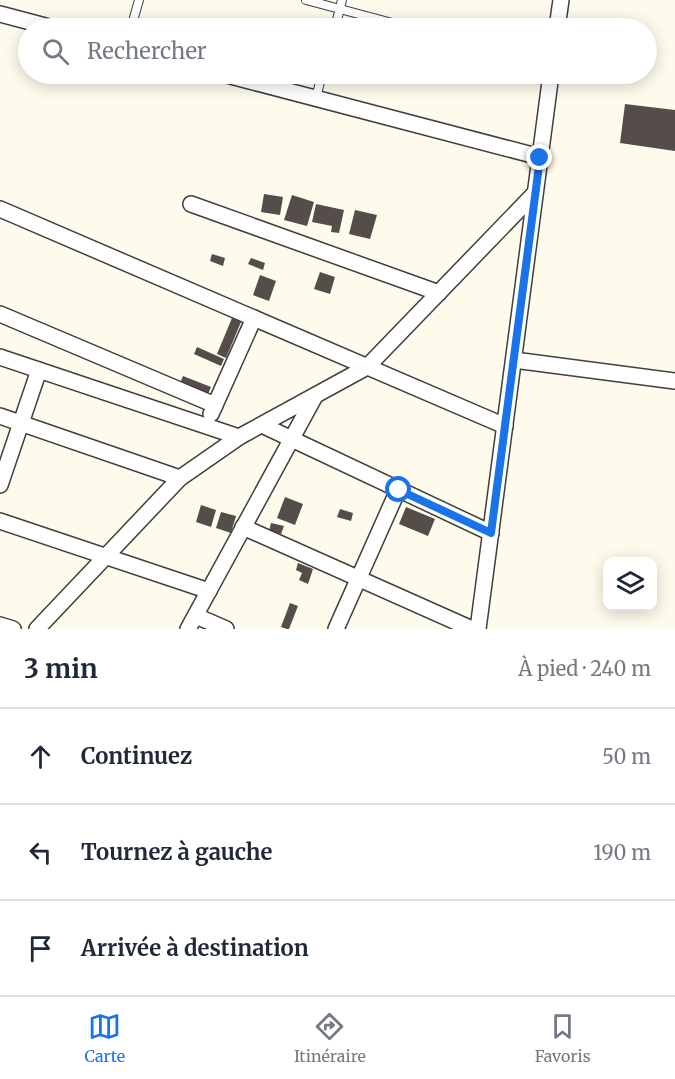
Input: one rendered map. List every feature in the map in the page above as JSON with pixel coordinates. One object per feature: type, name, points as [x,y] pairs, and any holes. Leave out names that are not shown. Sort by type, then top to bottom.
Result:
[{"type":"street","points":[[558,18],[561,0]]},
{"type":"street","points":[[0,14],[18,19]]},
{"type":"street","points":[[262,84],[540,158]]},
{"type":"street","points":[[478,629],[550,84]]},
{"type":"street","points":[[37,629],[180,478],[239,437],[367,367],[536,193]]},
{"type":"street","points":[[191,204],[439,293]]},
{"type":"street","points":[[0,209],[505,426]]},
{"type":"street","points":[[0,314],[215,405]]},
{"type":"street","points":[[206,426],[254,318]]},
{"type":"street","points":[[0,357],[239,437]]},
{"type":"street","points":[[514,360],[675,381]]},
{"type":"street","points":[[0,485],[39,370]]},
{"type":"street","points":[[226,629],[192,622],[315,396]]},
{"type":"street","points":[[0,416],[180,478]]},
{"type":"street","points":[[262,425],[491,533]]},
{"type":"street","points":[[336,629],[399,490]]},
{"type":"street","points":[[0,521],[209,591]]},
{"type":"street","points":[[243,527],[472,629]]},
{"type":"street","points":[[0,625],[13,629]]},
{"type":"lane","points":[[134,18],[139,0]]},
{"type":"lane","points":[[306,0],[374,18]]},
{"type":"lane","points":[[338,18],[342,0]]},
{"type":"lane","points":[[316,98],[320,84]]},
{"type":"building","points":[[625,104],[675,110],[675,151],[620,143]]},
{"type":"building","points":[[264,194],[283,197],[280,215],[261,212]]},
{"type":"building","points":[[292,195],[314,202],[307,226],[284,220]]},
{"type":"building","points":[[316,204],[344,210],[339,233],[331,232],[332,226],[312,222]]},
{"type":"building","points":[[355,210],[377,215],[370,239],[349,234]]},
{"type":"building","points":[[212,254],[225,258],[223,266],[210,261]]},
{"type":"building","points":[[251,258],[265,263],[263,270],[248,264]]},
{"type":"building","points":[[320,272],[335,277],[330,294],[314,289]]},
{"type":"building","points":[[260,275],[276,281],[269,301],[253,295]]},
{"type":"building","points":[[232,318],[241,322],[226,358],[217,354]]},
{"type":"building","points":[[197,347],[224,359],[221,366],[194,354]]},
{"type":"building","points":[[183,376],[211,387],[208,394],[180,383]]},
{"type":"building","points":[[285,497],[303,504],[295,525],[277,518]]},
{"type":"building","points":[[201,505],[216,510],[211,527],[196,522]]},
{"type":"building","points":[[406,507],[435,519],[428,536],[399,524]]},
{"type":"building","points":[[340,509],[353,513],[351,521],[337,517]]},
{"type":"building","points":[[221,512],[236,516],[231,533],[216,528]]},
{"type":"building","points":[[271,523],[284,526],[281,534],[269,531]]},
{"type":"building","points":[[298,563],[313,569],[308,584],[299,580],[302,573],[296,570]]},
{"type":"building","points":[[290,603],[298,606],[289,629],[287,629],[281,627]]},
{"type":"route","points":[[399,490],[491,533],[540,158]]}]
